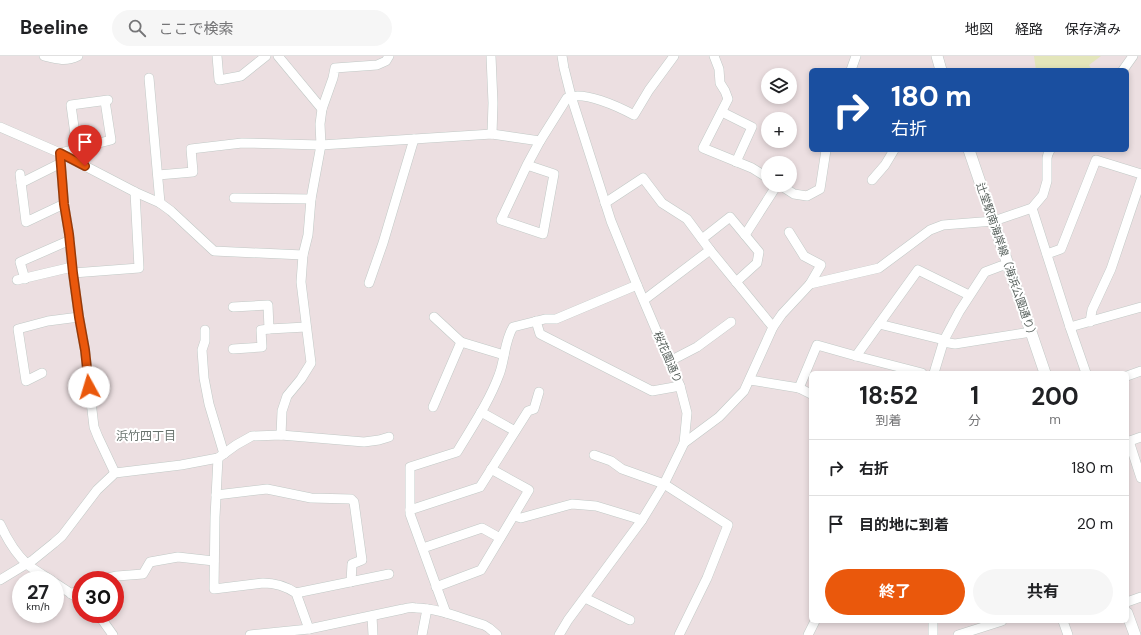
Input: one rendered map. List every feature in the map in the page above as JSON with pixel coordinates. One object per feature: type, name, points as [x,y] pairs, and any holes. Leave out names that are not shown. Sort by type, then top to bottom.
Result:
[{"type":"street","points":[[44,56],[58,60],[78,56]]},
{"type":"street","points":[[217,56],[219,80],[241,76],[266,56]]},
{"type":"street","points":[[278,56],[322,109]]},
{"type":"street","points":[[281,435],[282,411],[287,396],[301,379],[311,363],[301,282],[308,235],[311,199],[321,145],[320,124],[322,109],[335,68],[377,65],[386,61],[389,56]]},
{"type":"street","points":[[491,56],[493,103],[492,134]]},
{"type":"street","name":"桜花園通り","points":[[559,635],[642,520],[664,484],[684,443],[687,413],[680,386],[644,300],[636,285],[611,221],[571,96],[562,56]]},
{"type":"street","points":[[527,165],[554,174],[543,234],[501,220],[527,165],[567,98],[571,96],[594,98],[634,115],[649,90],[674,56]]},
{"type":"street","points":[[714,56],[719,69],[720,83],[725,90],[728,99],[703,148],[752,168],[761,174]]},
{"type":"street","points":[[852,68],[856,56]]},
{"type":"street","points":[[937,56],[940,68]]},
{"type":"street","points":[[1123,68],[1132,56]]},
{"type":"street","points":[[149,78],[160,203]]},
{"type":"street","points":[[60,153],[111,140],[107,101],[71,105],[77,148]]},
{"type":"street","points":[[722,112],[752,127],[736,162]]},
{"type":"street","points":[[0,127],[60,153],[135,192],[160,203],[214,251],[304,255]]},
{"type":"street","points":[[158,175],[193,172],[191,149],[242,143],[321,145],[492,134],[540,141]]},
{"type":"street","points":[[369,283],[383,243],[414,139]]},
{"type":"street","points":[[790,192],[807,196],[820,189],[826,152]]},
{"type":"street","points":[[872,180],[885,165],[893,152]]},
{"type":"street","name":"辻堂駅南海岸線（海浜公園通り）","points":[[970,152],[1044,371]]},
{"type":"street","points":[[810,284],[878,268],[930,230],[943,225],[994,221],[1032,208],[1043,196],[1047,181],[1049,152]]},
{"type":"street","points":[[60,153],[64,204],[70,240],[72,270],[85,350],[94,427],[115,473]]},
{"type":"street","points":[[1047,254],[1061,249],[1096,160],[1141,174]]},
{"type":"street","points":[[60,163],[20,178],[26,222],[64,204]]},
{"type":"street","points":[[605,203],[643,178],[662,203],[687,219],[710,250],[773,327]]},
{"type":"street","points":[[1090,322],[1092,310],[1111,270],[1141,180]]},
{"type":"street","points":[[70,240],[20,262],[21,280],[72,270],[139,268],[135,192]]},
{"type":"street","points":[[745,235],[773,192]]},
{"type":"street","points":[[238,200],[311,199]]},
{"type":"street","points":[[1032,208],[1085,371]]},
{"type":"street","points":[[702,239],[730,217],[759,252],[757,263],[736,282]]},
{"type":"street","points":[[684,443],[724,412],[744,391],[773,327],[782,314],[810,284],[822,265],[804,256],[789,232]]},
{"type":"street","points":[[644,300],[710,250]]},
{"type":"street","points":[[935,371],[943,341],[984,272],[1001,266],[1009,266]]},
{"type":"street","points":[[856,356],[918,270],[969,295]]},
{"type":"street","points":[[446,613],[410,514],[410,467],[457,452],[481,412],[500,373],[509,333],[512,327],[545,318],[556,319],[636,285]]},
{"type":"street","points":[[233,307],[268,305],[269,329]]},
{"type":"street","points":[[1070,327],[1141,307]]},
{"type":"street","points":[[42,373],[26,381],[18,329],[48,321],[79,317]]},
{"type":"street","points":[[434,317],[461,342],[504,355]]},
{"type":"street","points":[[536,321],[540,334],[652,391],[680,386]]},
{"type":"street","points":[[670,361],[697,347],[732,322]]},
{"type":"street","points":[[879,324],[955,344],[1031,332]]},
{"type":"street","points":[[233,350],[262,348],[261,330],[306,327]]},
{"type":"street","points":[[205,330],[205,341],[202,350],[204,378],[221,456],[216,495],[214,589],[271,583],[291,590],[296,593],[313,630]]},
{"type":"street","points":[[433,407],[461,342]]},
{"type":"street","points":[[799,388],[817,345],[914,371]]},
{"type":"street","points":[[1129,375],[1141,371]]},
{"type":"street","points":[[750,380],[799,388],[809,393]]},
{"type":"street","points":[[410,510],[480,487],[528,411],[534,409],[539,392]]},
{"type":"street","points":[[481,412],[515,431]]},
{"type":"street","points":[[0,580],[27,564],[62,536],[97,490],[115,473],[181,465],[221,456],[252,436],[281,435],[364,442],[389,437]]},
{"type":"street","points":[[1129,441],[1141,437]]},
{"type":"street","points":[[1129,444],[1141,478]]},
{"type":"street","points":[[594,455],[611,461],[622,469],[664,484],[728,525],[707,578],[678,635]]},
{"type":"street","points":[[436,587],[481,570],[529,490],[491,469]]},
{"type":"street","points":[[216,495],[267,489],[311,498],[351,499],[354,502],[362,560],[352,564],[351,582]]},
{"type":"street","points":[[514,516],[521,518],[572,504],[596,506],[642,520]]},
{"type":"street","points":[[0,524],[11,544],[27,564],[38,571]]},
{"type":"street","points":[[423,548],[482,528],[500,538]]},
{"type":"street","points":[[124,575],[143,574],[150,562],[178,557],[214,561]]},
{"type":"street","points":[[296,593],[389,574]]},
{"type":"street","points":[[64,589],[71,594]]},
{"type":"street","points":[[585,598],[630,620]]},
{"type":"street","points":[[1129,601],[1141,598]]},
{"type":"street","points":[[250,635],[313,630],[409,608],[415,608],[446,613],[484,625],[497,635]]},
{"type":"street","points":[[422,635],[427,609]]},
{"type":"street","points":[[372,616],[373,635]]},
{"type":"street","points":[[1129,619],[1134,635]]},
{"type":"street","points":[[104,623],[113,635]]},
{"type":"street","points":[[808,635],[814,623]]},
{"type":"street","points":[[933,623],[933,635]]},
{"type":"street","points":[[958,635],[996,623]]},
{"type":"street","points":[[1064,623],[1068,635]]},
{"type":"green space","points":[[1034,56],[1101,56],[1089,65],[1091,68],[1036,68]]},
{"type":"district","name":"浜竹四丁目","points":[[146,436]]},
{"type":"route","points":[[85,166],[60,153],[64,204],[89,387]]}]
